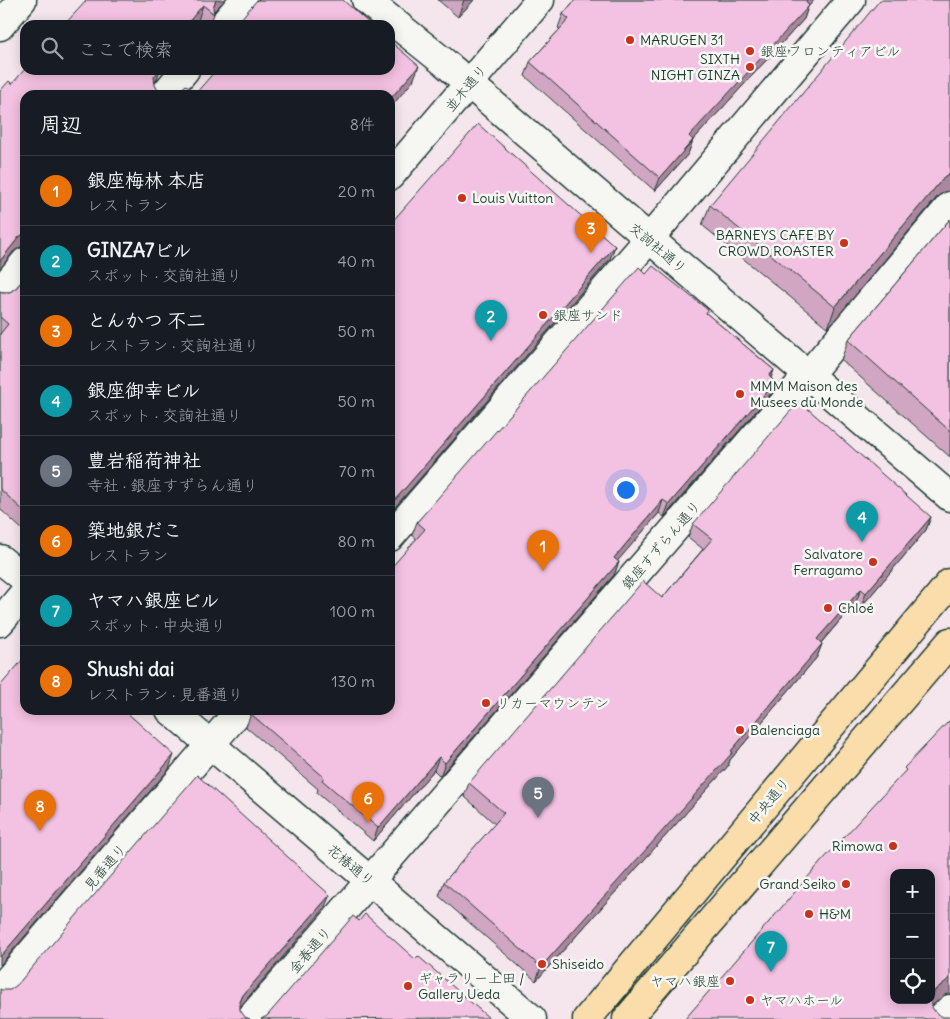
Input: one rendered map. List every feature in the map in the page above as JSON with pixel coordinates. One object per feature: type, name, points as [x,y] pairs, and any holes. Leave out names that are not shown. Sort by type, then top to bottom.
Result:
[{"type":"highway","name":"中央通り","points":[[587,1019],[950,583]]},
{"type":"highway","points":[[627,1019],[950,642]]},
{"type":"street","points":[[0,26],[22,0]]},
{"type":"street","points":[[227,20],[244,0]]},
{"type":"street","name":"交詢社通り","points":[[366,0],[391,20]]},
{"type":"street","name":"並木通り","points":[[395,170],[540,0]]},
{"type":"street","points":[[395,531],[648,240],[852,0]]},
{"type":"street","name":"交詢社通り","points":[[395,24],[469,84],[648,240],[950,497]]},
{"type":"street","points":[[168,90],[181,75]]},
{"type":"street","name":"銀座すずらん通り","points":[[370,882],[808,375],[950,206]]},
{"type":"street","points":[[0,292],[20,268]]},
{"type":"street","points":[[0,559],[20,575]]},
{"type":"street","points":[[0,622],[20,598]]},
{"type":"street","name":"花椿通り","points":[[175,715],[209,746],[532,1019]]},
{"type":"street","name":"見番通り","points":[[0,989],[236,715]]},
{"type":"street","name":"金春通り","points":[[250,1019],[370,882]]},
{"type":"street","points":[[940,1019],[950,1009]]},
{"type":"building","points":[[87,0],[216,0],[213,7],[214,14],[203,5],[190,20],[69,20]]},
{"type":"building","points":[[257,0],[343,0],[365,20],[240,20]]},
{"type":"building","points":[[575,0],[807,0],[806,2],[809,6],[689,136],[693,140],[660,178],[530,62],[569,19],[563,14]]},
{"type":"building","points":[[880,0],[950,0],[950,173],[945,176],[835,307],[710,205]]},
{"type":"building","points":[[395,45],[419,66],[395,93],[395,90],[199,90],[212,75],[395,75]]},
{"type":"building","points":[[20,75],[155,75],[155,85],[158,90],[20,90],[20,236],[0,261],[0,91],[9,81],[12,84]]},
{"type":"building","points":[[186,85],[192,90],[180,90]]},
{"type":"building","points":[[478,124],[615,246],[395,500],[395,218]]},
{"type":"building","points":[[950,219],[950,431],[848,340]]},
{"type":"building","points":[[653,266],[708,310],[706,313],[774,370],[769,376],[775,382],[669,504],[663,500],[614,558],[619,562],[445,763],[439,757],[378,828],[322,780],[324,777],[252,715],[395,715],[395,563],[425,529],[417,522],[639,267],[646,274]]},
{"type":"building","points":[[20,283],[20,507],[0,489],[0,334],[8,324],[0,317],[0,291],[10,292]]},
{"type":"building","points":[[799,401],[931,517],[866,593],[861,589],[817,639],[822,644],[731,751],[733,752],[541,967],[444,882],[504,813],[469,783],[643,581],[662,598],[712,539],[693,524]]},
{"type":"building","points":[[20,663],[20,715],[130,715],[174,755],[0,957],[0,686]]},
{"type":"building","points":[[950,720],[950,978],[935,990],[935,869],[890,869],[890,1004],[931,1004],[936,1013],[943,1017],[950,1017],[950,1019],[685,1019],[820,863],[906,770],[904,768]]},
{"type":"building","points":[[197,775],[330,895],[243,995],[240,1002],[240,1010],[245,1017],[250,1019],[0,1019],[0,989],[10,990],[17,985]]},
{"type":"building","points":[[365,914],[415,959],[418,956],[489,1018],[261,1019],[267,1016],[353,916],[359,921]]},
{"type":"place","name":"MARUGEN 31","points":[[630,40]]},
{"type":"place","name":"銀座フロンティアビル","points":[[750,51]]},
{"type":"place","name":"SIXTH NIGHT GINZA","points":[[750,67]]},
{"type":"place","name":"Louis Vuitton","points":[[462,198]]},
{"type":"place","name":"BARNEYS CAFE BY CROWD ROASTER","points":[[844,243]]},
{"type":"place","name":"とんかつ 不二","points":[[591,253]]},
{"type":"place","name":"銀座サンド","points":[[543,315]]},
{"type":"place","name":"GINZA7ビル","points":[[491,341]]},
{"type":"place","name":"MMM Maison des Musees du Monde","points":[[740,394]]},
{"type":"place","name":"銀座御幸ビル","points":[[862,542]]},
{"type":"place","name":"Salvatore Ferragamo","points":[[873,562]]},
{"type":"place","name":"銀座梅林 本店","points":[[543,571]]},
{"type":"place","name":"Chloé","points":[[828,608]]},
{"type":"place","name":"リカーマウンテン","points":[[486,703]]},
{"type":"place","name":"Balenciaga","points":[[740,730]]},
{"type":"place","name":"豊岩稲荷神社","points":[[538,818]]},
{"type":"place","name":"築地銀だこ","points":[[368,823]]},
{"type":"place","name":"Shushi dai","points":[[40,831]]},
{"type":"place","name":"Rimowa","points":[[893,846]]},
{"type":"place","name":"Grand Seiko","points":[[846,884]]},
{"type":"place","name":"H&M","points":[[809,914]]},
{"type":"place","name":"Shiseido","points":[[542,964]]},
{"type":"place","name":"ヤマハ銀座ビル","points":[[771,972]]},
{"type":"place","name":"ヤマハ銀座","points":[[730,981]]},
{"type":"place","name":"ギャラリー上田 / Gallery Ueda","points":[[408,986]]},
{"type":"place","name":"ヤマハホール","points":[[750,1000]]}]
